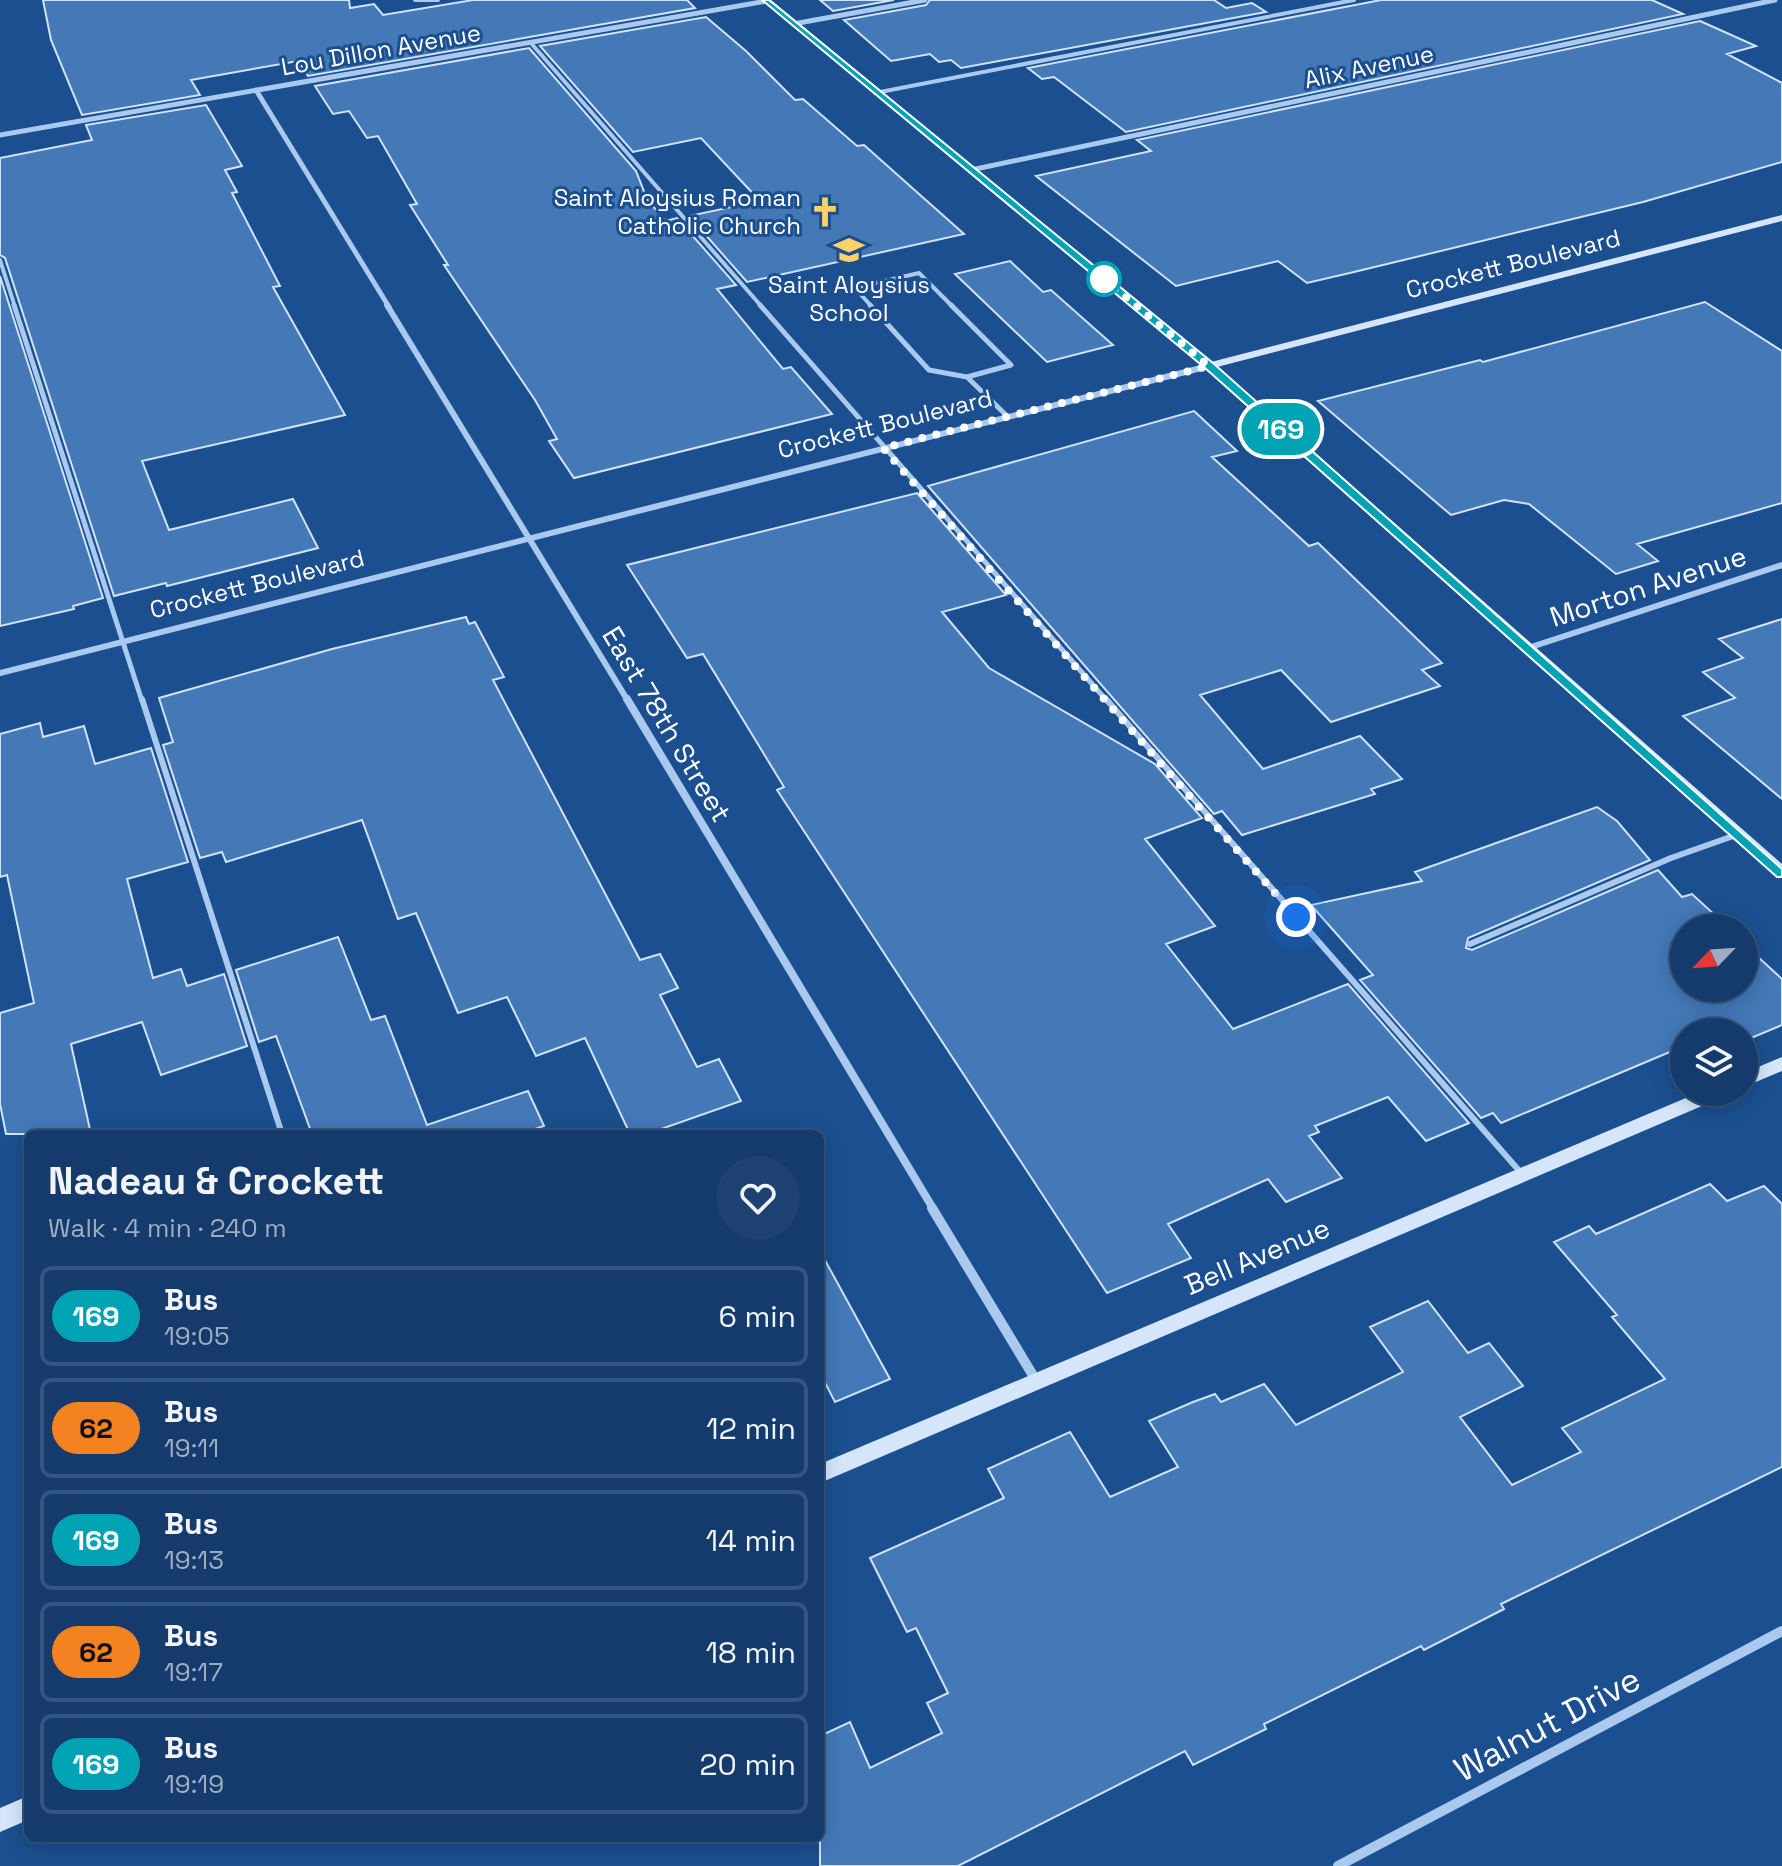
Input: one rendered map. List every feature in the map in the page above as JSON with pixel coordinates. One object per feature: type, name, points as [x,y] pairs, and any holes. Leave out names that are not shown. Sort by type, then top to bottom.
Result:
[{"type":"main road","points":[[767,0],[875,93],[1209,366],[1782,873]]},
{"type":"main road","name":"Crockett Boulevard","points":[[1209,366],[1782,218]]},
{"type":"main road","points":[[1758,1074],[1782,1064]]},
{"type":"main road","name":"Bell Avenue","points":[[824,1472],[1684,1106]]},
{"type":"main road","points":[[0,1820],[24,1810]]},
{"type":"street","name":"Lou Dillon Avenue","points":[[0,135],[767,0]]},
{"type":"street","points":[[793,24],[925,0]]},
{"type":"street","name":"Alix Avenue","points":[[971,170],[1775,0]]},
{"type":"street","name":"East 78th Street","points":[[256,90],[1038,1382]]},
{"type":"street","name":"Crockett Boulevard","points":[[0,673],[1209,366]]},
{"type":"street","name":"Morton Avenue","points":[[1528,648],[1782,565]]},
{"type":"street","name":"Walnut Drive","points":[[1338,1866],[1782,1631]]},
{"type":"lane","points":[[415,0],[438,0]]},
{"type":"lane","points":[[875,93],[1354,0]]},
{"type":"lane","points":[[530,42],[1523,1175]]},
{"type":"lane","points":[[0,260],[281,1130]]},
{"type":"lane","points":[[967,377],[1011,365],[919,273],[855,288],[929,370],[941,375],[967,377],[1007,416]]},
{"type":"lane","points":[[1470,944],[1671,858],[1738,834]]},
{"type":"building","points":[[43,0],[349,0],[350,8],[374,4],[383,15],[473,0],[687,0],[695,8],[308,76],[298,61],[191,80],[200,95],[82,115],[51,40]]},
{"type":"building","points":[[820,0],[894,0],[833,11]]},
{"type":"building","points":[[930,0],[1214,0],[1226,8],[1252,3],[1266,12],[961,68],[951,60],[939,62],[930,54],[891,61],[844,20],[926,5]]},
{"type":"building","points":[[1381,0],[1652,0],[1683,14],[1126,132],[1054,77],[1042,79],[1028,68]]},
{"type":"building","points":[[706,17],[746,51],[795,100],[803,99],[857,146],[864,145],[964,234],[747,282],[689,216],[760,201],[701,138],[633,152],[540,46]]},
{"type":"building","points":[[1700,21],[1756,46],[1727,54],[1782,83],[1782,162],[1643,202],[1307,283],[1278,261],[1176,286],[1036,176],[1151,151],[1137,140]]},
{"type":"building","points":[[529,48],[636,171],[647,199],[665,221],[677,218],[736,285],[717,289],[783,369],[791,367],[832,414],[574,478],[549,441],[557,439],[535,400],[444,265],[448,265],[410,205],[417,204],[378,136],[367,138],[349,111],[333,114],[315,86]]},
{"type":"building","points":[[206,105],[242,166],[225,170],[237,192],[232,193],[280,286],[273,287],[345,415],[142,461],[169,530],[293,499],[318,548],[167,586],[166,583],[114,596],[5,258],[0,255],[0,158],[92,140],[86,125]]},
{"type":"building","points":[[1010,261],[1043,292],[1051,290],[1113,345],[1047,362],[955,274]]},
{"type":"building","points":[[0,276],[103,598],[73,606],[74,609],[0,626]]},
{"type":"building","points":[[1705,302],[1782,351],[1782,503],[1637,544],[1658,561],[1616,574],[1529,504],[1504,500],[1451,515],[1318,401],[1480,360],[1483,362]]},
{"type":"building","points":[[1194,411],[1237,451],[1212,457],[1309,546],[1318,543],[1442,663],[1422,670],[1440,686],[1331,722],[1281,670],[1200,695],[1263,769],[1360,736],[1402,779],[1371,789],[1375,794],[1242,835],[1222,811],[1214,814],[928,486]]},
{"type":"building","points":[[917,493],[1006,595],[942,612],[989,668],[1155,764],[1202,818],[1145,839],[1215,926],[1166,944],[1233,1029],[1348,984],[1469,1123],[1426,1141],[1388,1097],[1315,1126],[1319,1132],[1309,1136],[1342,1178],[1286,1202],[1268,1179],[1168,1224],[1191,1258],[1107,1293],[777,790],[784,787],[703,654],[687,658],[627,565]]},
{"type":"building","points":[[466,617],[469,624],[475,622],[504,677],[493,680],[640,960],[660,954],[678,988],[660,995],[697,1067],[719,1059],[741,1101],[658,1130],[628,1130],[585,1038],[536,1056],[507,997],[458,1013],[416,913],[398,919],[362,820],[226,862],[222,852],[200,858],[163,745],[173,742],[159,698],[332,649]]},
{"type":"building","points":[[1782,619],[1782,799],[1683,716],[1735,698],[1703,672],[1743,658],[1719,639]]},
{"type":"building","points":[[40,723],[43,737],[84,726],[95,764],[151,748],[188,862],[127,879],[153,978],[181,969],[187,986],[224,974],[247,1046],[161,1075],[142,1022],[71,1044],[90,1130],[24,1130],[24,1134],[6,1134],[0,1104],[0,1013],[34,1003],[7,875],[0,877],[0,734]]},
{"type":"building","points":[[1597,807],[1617,821],[1650,860],[1468,938],[1466,948],[1472,950],[1658,870],[1682,897],[1692,894],[1714,914],[1670,914],[1670,1002],[1758,1002],[1758,957],[1782,979],[1782,1025],[1758,1035],[1758,1018],[1670,1018],[1670,1052],[1501,1123],[1493,1113],[1481,1118],[1360,980],[1373,975],[1311,905],[1422,881],[1415,872]]},
{"type":"building","points":[[338,937],[371,1020],[385,1016],[427,1125],[528,1091],[544,1126],[532,1130],[311,1130],[276,1036],[259,1042],[236,970]]},
{"type":"building","points":[[1710,1184],[1727,1201],[1764,1186],[1782,1204],[1782,1467],[1501,1604],[1504,1609],[1424,1650],[1421,1646],[1264,1724],[1266,1729],[1193,1765],[1185,1751],[958,1866],[820,1866],[820,1842],[824,1842],[824,1734],[850,1722],[870,1768],[942,1733],[927,1703],[948,1693],[916,1628],[907,1632],[870,1558],[1004,1498],[988,1469],[1070,1432],[1110,1497],[1178,1467],[1149,1421],[1193,1402],[1215,1394],[1221,1402],[1264,1384],[1296,1425],[1403,1372],[1370,1327],[1428,1301],[1468,1353],[1489,1343],[1523,1386],[1460,1417],[1512,1485],[1581,1452],[1562,1428],[1665,1379],[1612,1317],[1617,1315],[1554,1242],[1589,1226],[1596,1234]]},
{"type":"building","points":[[824,1258],[890,1379],[835,1402],[824,1381]]},
{"type":"bus line","name":"169","points":[[766,0],[1209,366],[1782,873]]},
{"type":"place","name":"Saint Aloysius Roman Catholic Church","points":[[825,212]]},
{"type":"place","name":"Saint Aloysius School","points":[[849,250]]},
{"type":"route","points":[[1104,279],[1209,366],[883,448],[1296,917]]}]
